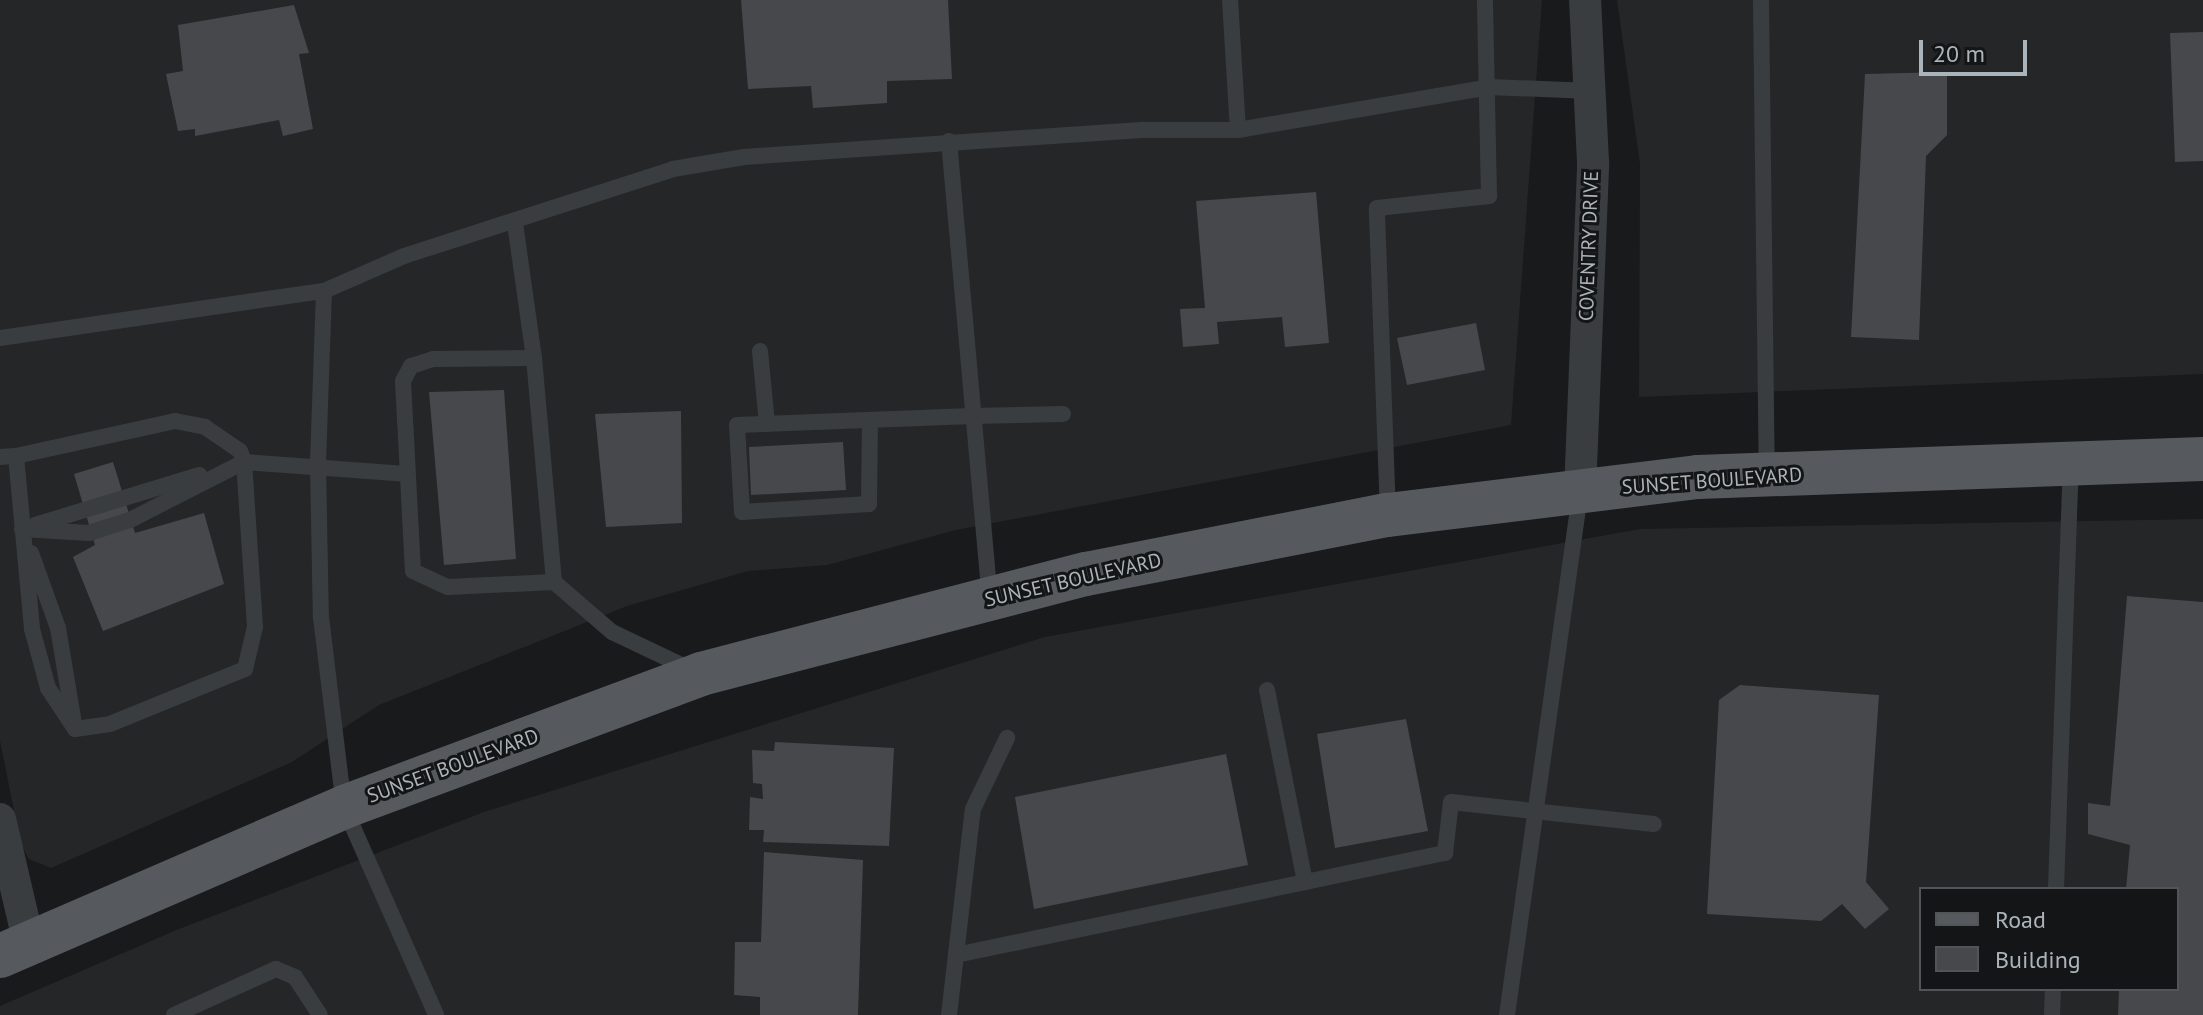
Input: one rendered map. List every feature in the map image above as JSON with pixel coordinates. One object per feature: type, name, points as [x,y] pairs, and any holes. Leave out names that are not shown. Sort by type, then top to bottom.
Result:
[{"type":"main road","name":"SUNSET BOULEVARD","points":[[15,950],[344,807],[701,674],[1086,574],[1388,515],[1580,492],[1767,475],[2203,459]]},
{"type":"street","name":"COVENTRY DRIVE","points":[[1580,492],[1591,91],[1585,0]]},
{"type":"street","points":[[0,819],[15,950]]},
{"type":"lane","points":[[1230,0],[1238,130]]},
{"type":"lane","points":[[1388,515],[1377,208],[1489,196],[1485,0]]},
{"type":"lane","points":[[1761,0],[1767,475]]},
{"type":"lane","points":[[0,338],[324,291],[404,256],[515,223],[673,169],[744,157],[949,141],[1238,130],[1489,87],[1591,91]]},
{"type":"lane","points":[[949,141],[991,598]]},
{"type":"lane","points":[[515,223],[534,358],[554,582]]},
{"type":"lane","points":[[324,291],[318,467],[321,617],[344,807],[436,1015]]},
{"type":"lane","points":[[760,351],[767,424]]},
{"type":"lane","points":[[534,358],[433,359],[411,366],[403,381],[413,571],[448,587],[554,582],[612,632],[701,674]]},
{"type":"lane","points":[[870,420],[869,504],[742,512],[737,425],[973,416],[1063,414]]},
{"type":"lane","points":[[175,421],[205,427],[240,451],[244,462],[255,627],[245,669],[110,724],[75,729],[48,688],[32,629],[22,529],[8,456],[89,436],[175,421]]},
{"type":"lane","points":[[22,529],[244,462],[406,474]]},
{"type":"lane","points":[[22,529],[89,533],[103,529],[130,520],[244,462]]},
{"type":"lane","points":[[2056,887],[2071,464]]},
{"type":"lane","points":[[1507,1015],[1580,492]]},
{"type":"lane","points":[[22,529],[58,628],[75,729]]},
{"type":"lane","points":[[1267,690],[1305,882]]},
{"type":"lane","points":[[949,1015],[973,809],[1007,738]]},
{"type":"lane","points":[[956,955],[1445,853],[1451,802],[1654,824]]},
{"type":"lane","points":[[174,1015],[276,969],[295,977],[320,1015]]},
{"type":"lane","points":[[2052,1015],[2053,991]]},
{"type":"shaded area","points":[[0,0],[1542,0],[1511,425],[956,530],[827,565],[748,571],[627,606],[379,705],[292,762],[51,868],[29,859],[21,845],[0,741]]},
{"type":"shaded area","points":[[1617,0],[2203,0],[2203,374],[1639,397],[1640,164]]},
{"type":"shaded area","points":[[2203,519],[2203,1015],[0,1015],[0,1006],[179,929],[484,812],[1045,637],[1640,529]]},
{"type":"building","points":[[741,0],[948,0],[952,79],[887,81],[887,103],[813,108],[811,86],[748,89]]},
{"type":"building","points":[[294,5],[309,53],[299,54],[313,129],[283,136],[279,120],[195,136],[195,129],[178,131],[166,74],[183,71],[178,25]]},
{"type":"building","points":[[2203,32],[2203,161],[2175,162],[2170,33]]},
{"type":"building","points":[[1947,72],[1947,135],[1926,156],[1919,340],[1851,337],[1865,74]]},
{"type":"building","points":[[1316,192],[1329,343],[1285,347],[1282,317],[1217,322],[1219,344],[1183,347],[1180,309],[1205,308],[1196,201]]},
{"type":"building","points":[[1476,323],[1485,370],[1407,385],[1397,338]]},
{"type":"building","points":[[504,390],[516,559],[444,565],[429,392]]},
{"type":"building","points":[[681,411],[682,523],[606,527],[595,414]]},
{"type":"building","points":[[843,442],[846,490],[751,495],[749,447]]},
{"type":"building","points":[[113,462],[135,533],[204,513],[224,584],[103,631],[73,557],[95,545],[74,474]]},
{"type":"building","points":[[2127,596],[2203,602],[2203,1015],[2118,1015],[2119,991],[2179,991],[2179,887],[2126,887],[2130,845],[2088,834],[2088,803],[2110,806]]},
{"type":"building","points":[[1740,685],[1879,695],[1866,882],[1889,909],[1865,929],[1842,904],[1821,921],[1707,914],[1719,700]]},
{"type":"building","points":[[1406,719],[1428,831],[1335,848],[1317,734]]},
{"type":"building","points":[[775,742],[894,748],[889,846],[763,842],[764,830],[749,830],[750,797],[763,799],[762,784],[753,783],[752,750],[774,751]]},
{"type":"building","points":[[1226,754],[1248,865],[1034,909],[1015,797]]},
{"type":"building","points":[[764,852],[863,860],[858,1015],[760,1015],[760,997],[734,995],[735,942],[761,942]]}]
